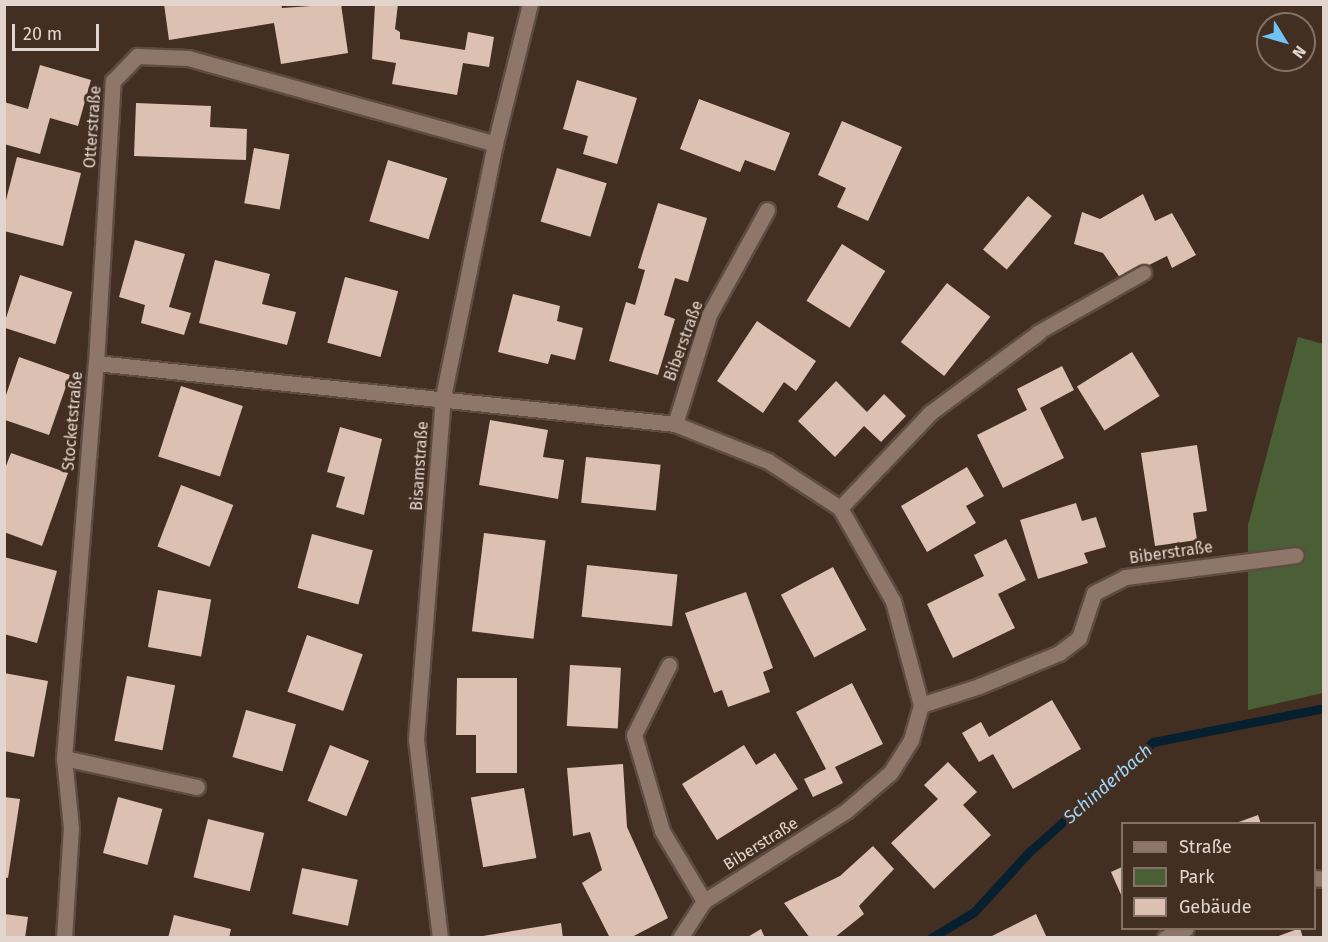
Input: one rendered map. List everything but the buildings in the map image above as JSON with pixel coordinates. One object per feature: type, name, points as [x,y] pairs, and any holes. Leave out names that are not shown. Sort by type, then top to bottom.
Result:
[{"type":"street","name":"Bisamstraße","points":[[440,938],[416,739],[443,397],[495,144],[530,4]]},
{"type":"street","name":"Otterstraße","points":[[96,363],[113,81],[137,56],[188,58],[495,144]]},
{"type":"street","name":"Biberstraße","points":[[675,424],[709,315],[766,210]]},
{"type":"street","points":[[840,508],[930,413],[1038,333]]},
{"type":"street","name":"Stocketstraße","points":[[64,938],[71,828],[64,758],[96,363],[443,397]]},
{"type":"street","points":[[443,397],[675,424],[768,461],[840,508],[893,602],[921,705]]},
{"type":"street","name":"Biberstraße","points":[[680,938],[704,901],[846,811],[890,773],[911,740],[921,705],[979,687],[1059,653],[1078,638],[1094,593],[1125,577],[1296,555]]},
{"type":"street","points":[[669,665],[634,735],[662,831],[704,901]]},
{"type":"street","points":[[64,758],[197,787]]},
{"type":"street","points":[[1165,938],[1182,930]]},
{"type":"lane","points":[[1038,333],[1144,273]]},
{"type":"green space","points":[[1298,337],[1323,344],[1323,693],[1248,710],[1248,525]]},
{"type":"waterway","name":"Schinderbach","points":[[931,938],[974,912],[1029,852],[1153,742],[1324,708]]}]
